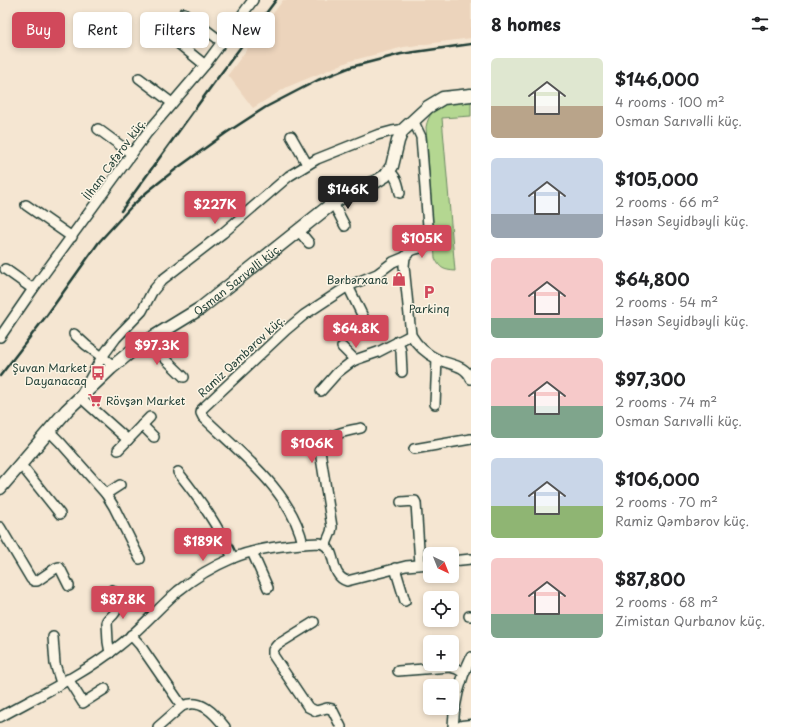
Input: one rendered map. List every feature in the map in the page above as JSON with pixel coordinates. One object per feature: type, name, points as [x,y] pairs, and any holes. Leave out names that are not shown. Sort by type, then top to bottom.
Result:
[{"type":"street","name":"İlham Cəfərov küç.","points":[[244,12],[253,0]]},
{"type":"street","points":[[209,32],[217,38]]},
{"type":"street","points":[[184,48],[205,65]]},
{"type":"street","name":"İlham Cəfərov küç.","points":[[2,331],[159,118],[186,89],[218,48]]},
{"type":"street","points":[[139,78],[172,103]]},
{"type":"street","points":[[400,193],[396,180],[389,171],[392,166],[402,131],[428,107],[443,98],[471,95]]},
{"type":"street","name":"Ramiz Qəmbərov küç.","points":[[303,544],[287,505],[275,488],[203,417],[201,413],[202,409],[286,330],[326,299],[348,286],[377,274],[393,262],[405,257],[412,250],[425,247],[428,244],[429,240],[421,137],[413,120]]},
{"type":"street","points":[[98,129],[132,154]]},
{"type":"street","points":[[128,440],[80,397],[102,357],[124,329],[142,311],[152,292],[162,280],[223,233],[289,176],[307,164],[377,135],[392,131],[402,131]]},
{"type":"street","points":[[291,136],[307,164]]},
{"type":"street","name":"Osman Sarıvəlli küç.","points":[[0,488],[80,397],[114,366],[147,341],[201,308],[333,203],[348,193],[377,181],[389,171]]},
{"type":"street","points":[[333,203],[345,226]]},
{"type":"street","points":[[26,205],[72,237]]},
{"type":"street","points":[[298,230],[309,243]]},
{"type":"street","points":[[405,257],[404,266],[411,336],[418,345],[437,359],[463,368],[471,379]]},
{"type":"street","points":[[5,269],[33,289]]},
{"type":"street","points":[[348,286],[367,325]]},
{"type":"street","points":[[74,334],[86,346],[114,366]]},
{"type":"street","points":[[321,391],[337,373],[355,360],[374,354],[411,336]]},
{"type":"street","points":[[147,341],[184,377]]},
{"type":"street","points":[[398,341],[401,351],[402,372]]},
{"type":"street","points":[[342,347],[355,360]]},
{"type":"street","points":[[435,404],[437,359]]},
{"type":"street","points":[[118,450],[150,417]]},
{"type":"street","points":[[142,425],[154,437]]},
{"type":"street","points":[[326,544],[332,527],[320,451],[322,444],[333,435],[361,428]]},
{"type":"street","points":[[49,431],[106,494],[140,559]]},
{"type":"street","points":[[414,449],[471,439]]},
{"type":"street","points":[[21,465],[60,514]]},
{"type":"street","points":[[178,472],[208,511],[224,538],[233,558]]},
{"type":"street","points":[[106,494],[120,485]]},
{"type":"street","points":[[0,717],[65,681],[110,653],[179,591],[194,580],[233,558],[252,552],[303,544],[326,544],[329,548],[338,574],[342,580],[347,581],[395,568],[420,564],[416,503],[414,501],[401,502]]},
{"type":"street","points":[[0,527],[32,580],[37,581],[59,567],[69,586]]},
{"type":"street","points":[[252,552],[268,588]]},
{"type":"street","points":[[459,560],[471,559]]},
{"type":"street","points":[[395,568],[405,601]]},
{"type":"street","points":[[110,653],[107,623],[116,610],[112,590]]},
{"type":"street","points":[[314,622],[277,645],[273,650],[273,654],[308,707],[316,711],[332,708],[341,727]]},
{"type":"street","points":[[131,635],[144,651],[182,706]]},
{"type":"street","points":[[53,637],[55,664],[65,681],[81,701],[83,703],[105,689]]},
{"type":"street","points":[[453,727],[456,697],[471,657]]},
{"type":"street","points":[[398,671],[450,667],[464,673]]},
{"type":"street","points":[[158,727],[182,706],[193,703],[205,707],[216,716],[225,727]]},
{"type":"street","points":[[462,727],[471,726]]},
{"type":"shaded area","points":[[283,0],[471,0],[471,38],[404,47],[350,61],[287,87],[253,108],[228,75],[248,48],[275,48],[274,12]]},
{"type":"green space","points":[[471,101],[471,116],[442,118],[455,271],[451,271],[441,267],[435,258],[426,127],[432,113],[442,105]]},
{"type":"railway","points":[[121,211],[276,0]]},
{"type":"railway","points":[[0,376],[47,315],[99,242],[131,207],[176,169],[226,133],[266,107],[318,80],[351,67],[401,54],[471,44]]},
{"type":"place","name":"Bərbərxana","points":[[399,279]]},
{"type":"place","name":"Parkinq","points":[[429,292]]},
{"type":"place","name":"Şuvan Market Dayanacaq","points":[[98,373]]},
{"type":"place","name":"Rövşən Market","points":[[95,400]]}]
